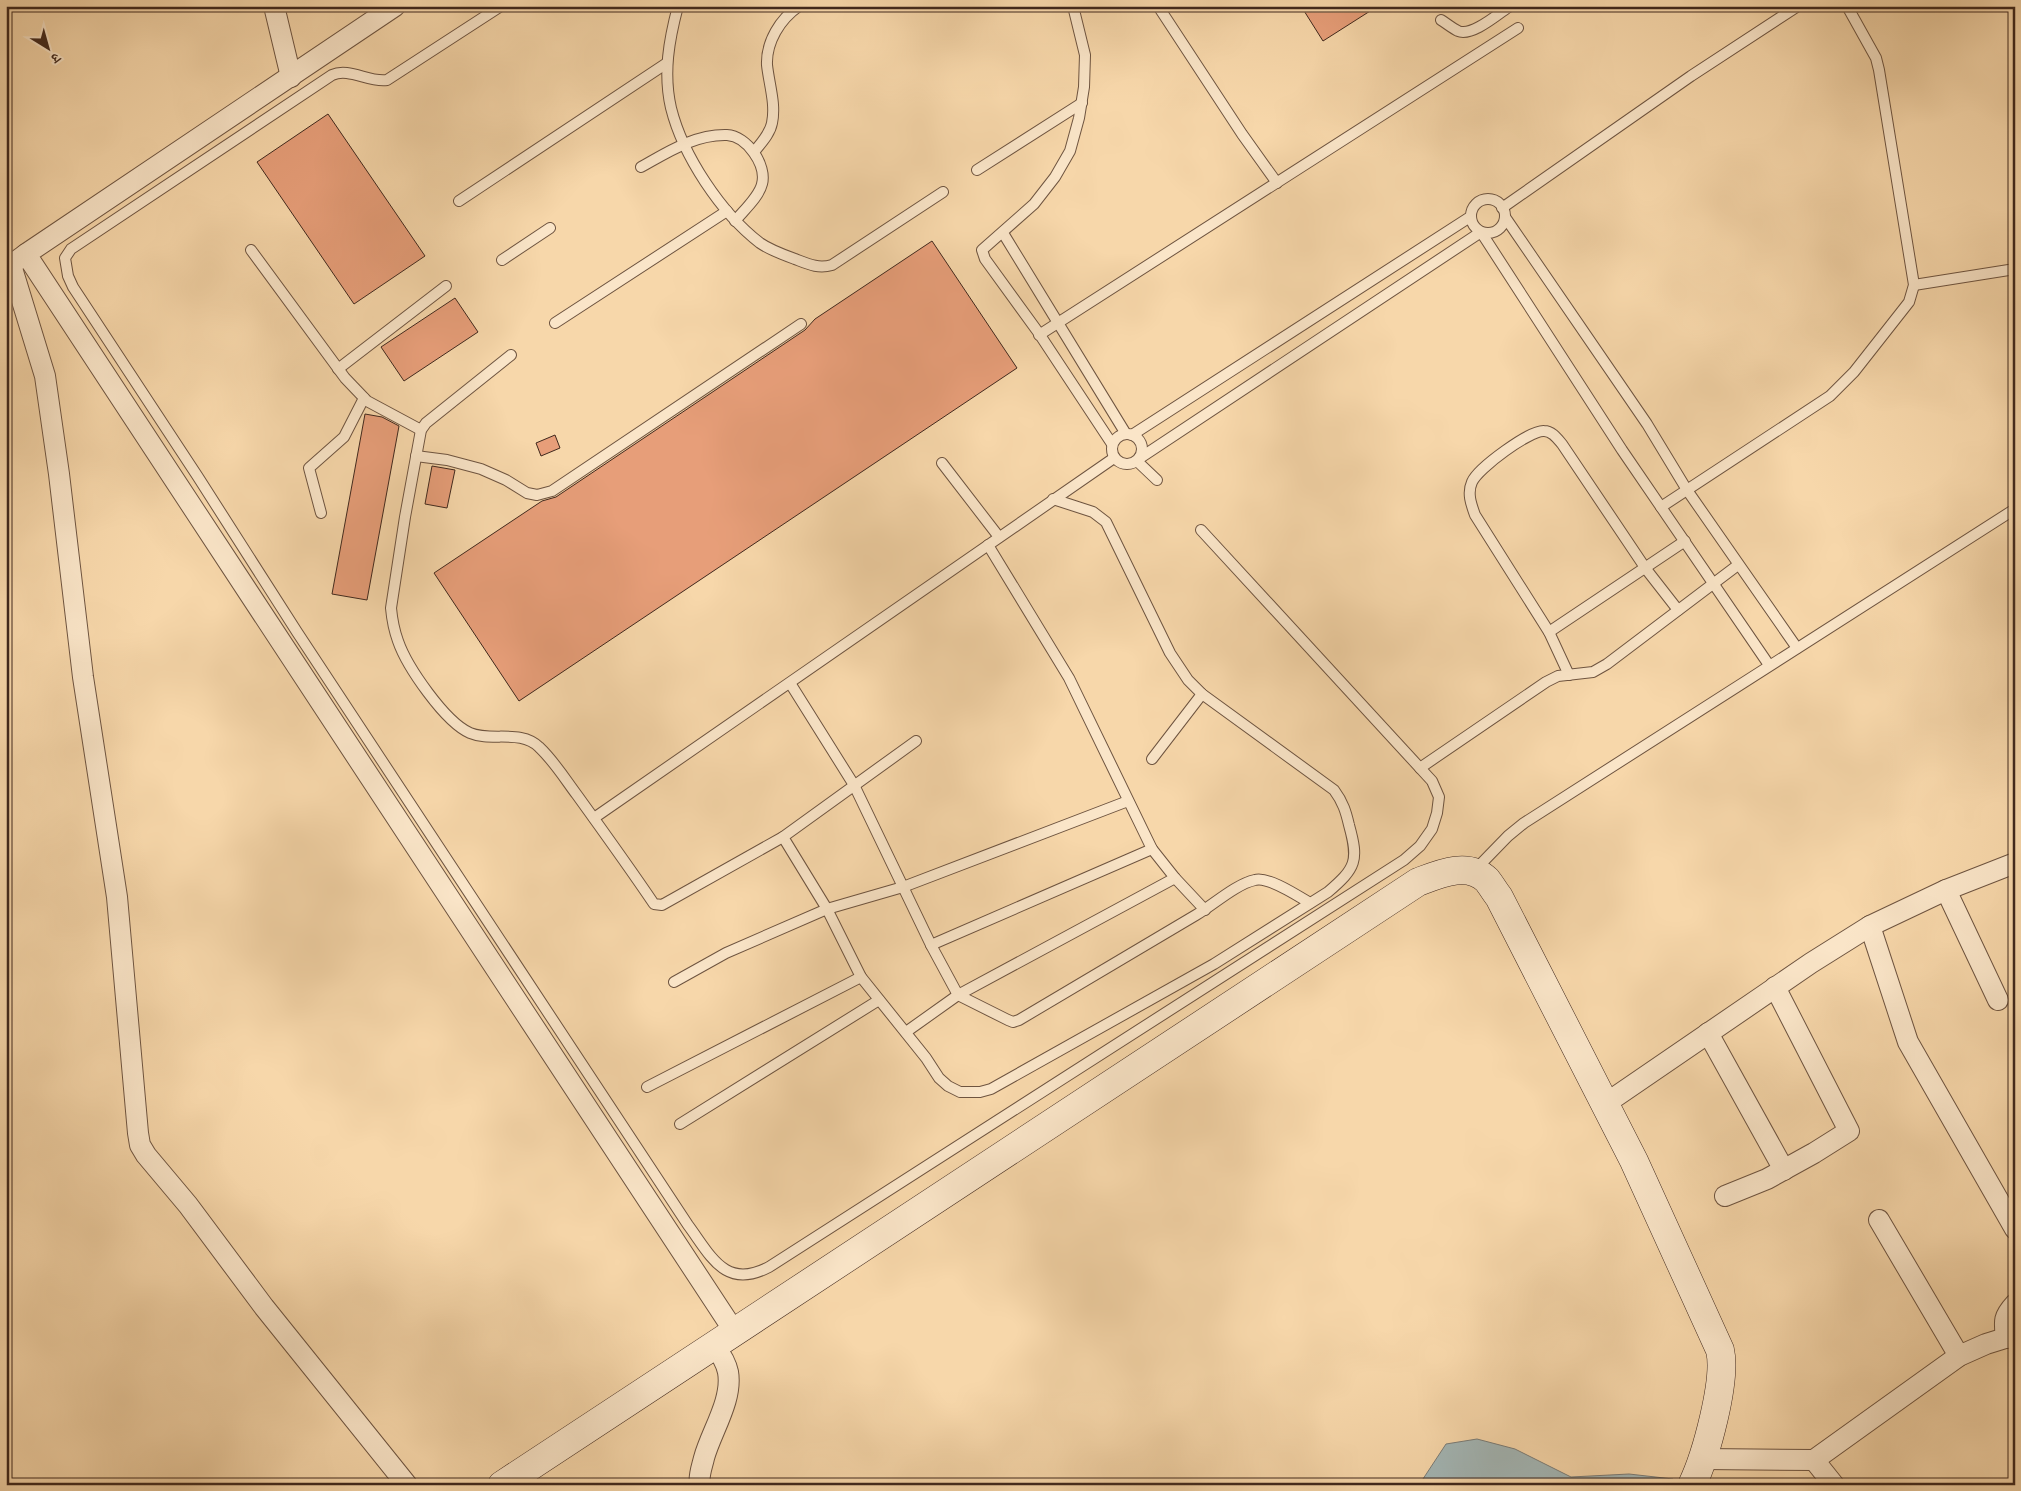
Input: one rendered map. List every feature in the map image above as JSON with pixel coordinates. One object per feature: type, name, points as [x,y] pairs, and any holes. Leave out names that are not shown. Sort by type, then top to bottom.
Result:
[{"type":"street","points":[[274,6],[291,77]]},
{"type":"street","points":[[14,258],[291,77],[395,6]]},
{"type":"street","points":[[14,258],[724,1338],[723,1358],[728,1372],[729,1389],[706,1452],[699,1478],[700,1485]]},
{"type":"street","points":[[14,258],[45,376],[59,474],[83,677],[117,897],[140,1145],[270,1314],[407,1485]]},
{"type":"street","points":[[1604,1104],[1776,987],[1870,926],[1946,890],[2015,863]]},
{"type":"street","points":[[502,1485],[1418,882],[1450,871],[1473,872],[1487,880],[1498,897],[1634,1161],[1720,1350],[1722,1360],[1721,1382],[1698,1472],[1814,1460],[1959,1356],[1986,1344],[2010,1337],[2004,1321],[2015,1304]]},
{"type":"street","points":[[1946,890],[1998,1000]]},
{"type":"street","points":[[1870,926],[1908,1042],[2015,1229]]},
{"type":"street","points":[[1724,1196],[1767,1179],[1848,1133],[1849,1130],[1776,987]]},
{"type":"street","points":[[1708,1033],[1784,1170]]},
{"type":"street","points":[[1879,1220],[1959,1356]]},
{"type":"street","points":[[1814,1460],[1834,1485]]},
{"type":"lane","points":[[501,6],[387,80],[343,73],[332,75],[71,249],[65,258],[68,276],[73,287],[297,632],[683,1217],[716,1264],[726,1271],[745,1276],[757,1274],[769,1267],[1404,860],[1420,846],[1432,829],[1437,814],[1439,797],[1432,781],[1201,530]]},
{"type":"lane","points":[[678,6],[670,36],[666,71],[671,108],[684,143],[697,169],[735,221],[762,244],[814,266],[824,267],[832,265],[943,192]]},
{"type":"lane","points":[[754,152],[770,130],[772,122],[772,102],[767,63],[773,35],[779,25],[799,6]]},
{"type":"lane","points":[[1041,6],[1048,6]]},
{"type":"lane","points":[[1073,6],[1085,55],[1082,103],[1070,152],[1034,204],[982,250],[983,255],[1112,444],[1114,458],[1117,462],[1127,465],[1481,232],[1494,232],[1503,224],[1504,213],[1691,76],[1798,6]]},
{"type":"lane","points":[[1158,6],[1242,134],[1277,183]]},
{"type":"lane","points":[[1441,20],[1458,31],[1467,32],[1478,28],[1510,6]]},
{"type":"lane","points":[[1661,507],[1830,396],[1854,372],[1909,302],[1914,284],[1879,70],[1876,58],[1847,6]]},
{"type":"lane","points":[[1039,335],[1518,28]]},
{"type":"lane","points":[[459,201],[667,63]]},
{"type":"lane","points":[[977,170],[1082,103]]},
{"type":"lane","points":[[641,167],[684,143],[727,135],[737,137],[754,152],[763,173],[762,185],[735,221]]},
{"type":"lane","points":[[1112,444],[1117,437],[1129,434],[1470,217],[1474,206],[1483,200],[1494,201],[1647,424],[1687,490],[1797,648]]},
{"type":"lane","points":[[555,323],[727,211]]},
{"type":"lane","points":[[1470,217],[1473,226],[1481,232],[1617,442],[1769,665]]},
{"type":"lane","points":[[502,260],[550,228]]},
{"type":"lane","points":[[1003,233],[1129,434],[1141,444],[1142,454],[1138,459]]},
{"type":"lane","points":[[251,250],[338,369],[364,398],[380,409],[420,430]]},
{"type":"lane","points":[[1914,284],[2015,269]]},
{"type":"lane","points":[[338,369],[446,286]]},
{"type":"lane","points":[[416,456],[447,460],[481,469],[506,480],[527,493],[544,494],[802,324]]},
{"type":"lane","points":[[510,356],[426,423],[420,430],[391,608],[392,620],[402,651],[414,673],[456,725],[470,733],[483,736],[518,738],[537,745],[547,755],[594,818],[654,904],[658,905],[662,905],[719,874],[783,837],[916,741]]},
{"type":"lane","points":[[321,514],[309,468],[344,437],[364,398]]},
{"type":"lane","points":[[1569,675],[1549,632],[1475,515],[1469,500],[1472,482],[1480,472],[1501,454],[1535,432],[1545,431],[1554,434],[1646,569],[1678,610]]},
{"type":"lane","points":[[594,818],[1114,458]]},
{"type":"lane","points":[[1138,459],[1157,480]]},
{"type":"lane","points":[[942,463],[999,537]]},
{"type":"lane","points":[[783,837],[827,909],[861,976],[940,1078],[948,1086],[960,1092],[969,1093],[991,1089],[1214,964],[1328,892],[1344,879],[1354,860],[1356,850],[1344,803],[1322,779],[1202,694],[1188,680],[1170,654],[1106,522],[1094,512],[1053,499]]},
{"type":"lane","points":[[1473,872],[1508,836],[1524,823],[2015,509]]},
{"type":"lane","points":[[1549,632],[1685,542]]},
{"type":"lane","points":[[988,545],[1070,678],[1152,849],[1175,878],[1205,910]]},
{"type":"lane","points":[[1420,768],[1546,682],[1558,676],[1593,672],[1607,664],[1738,565]]},
{"type":"lane","points":[[790,682],[854,785],[931,945],[958,995],[1008,1020],[1019,1020],[1205,910],[1241,886],[1255,880],[1262,879],[1271,882],[1310,903]]},
{"type":"lane","points":[[1152,758],[1202,694]]},
{"type":"lane","points":[[674,982],[726,954],[827,909],[903,887],[1128,801]]},
{"type":"lane","points":[[931,945],[1152,849]]},
{"type":"lane","points":[[906,1032],[958,995],[1175,878]]},
{"type":"lane","points":[[647,1087],[861,976]]},
{"type":"lane","points":[[680,1124],[879,1000]]},
{"type":"shaded area","points":[[1477,1439],[1515,1449],[1571,1477],[1629,1474],[1673,1479],[1670,1485],[1419,1485],[1446,1444]]},
{"type":"building","points":[[1301,6],[1378,6],[1323,41]]},
{"type":"building","points":[[328,114],[425,256],[354,304],[257,162]]},
{"type":"building","points":[[932,241],[1017,368],[519,701],[434,573],[542,501],[556,497],[805,330],[815,319]]},
{"type":"building","points":[[455,298],[478,332],[404,381],[381,347]]},
{"type":"building","points":[[365,414],[382,417],[399,426],[367,600],[332,594]]},
{"type":"building","points":[[555,435],[560,448],[541,456],[536,443]]},
{"type":"building","points":[[432,466],[455,470],[447,508],[425,504]]}]
